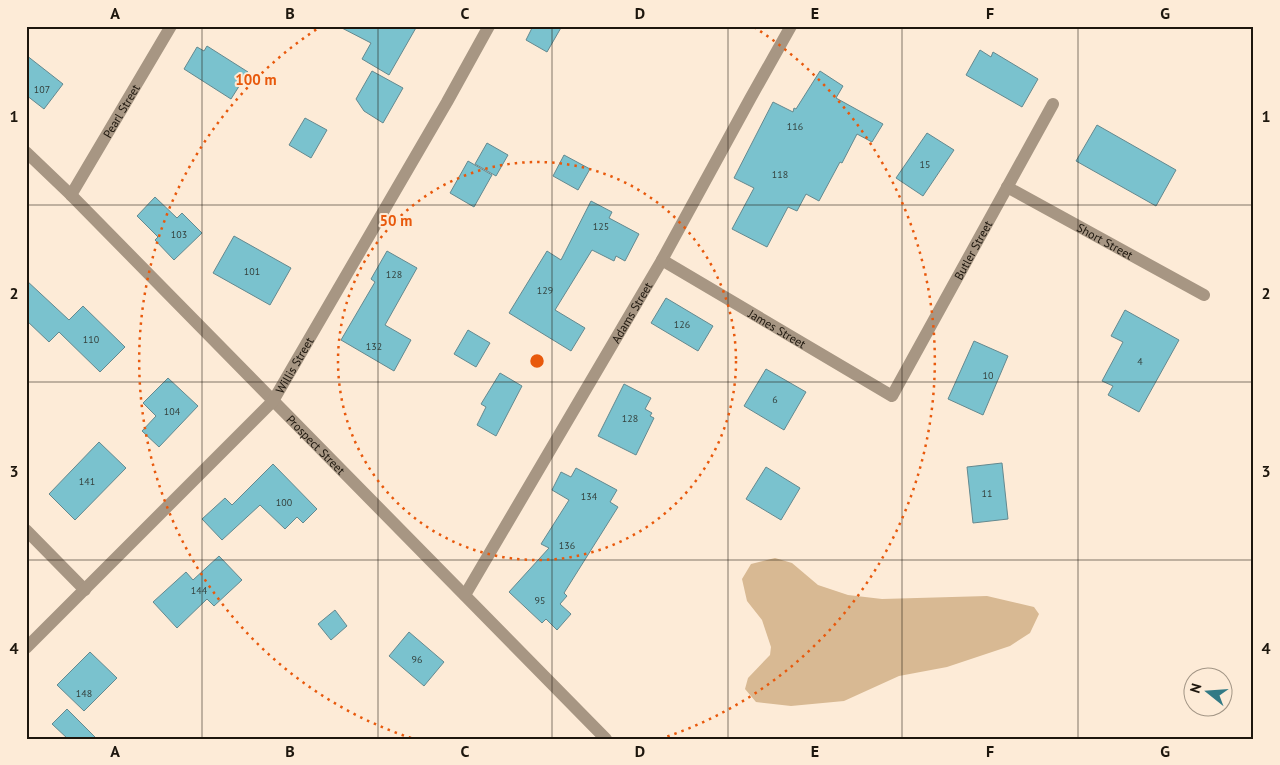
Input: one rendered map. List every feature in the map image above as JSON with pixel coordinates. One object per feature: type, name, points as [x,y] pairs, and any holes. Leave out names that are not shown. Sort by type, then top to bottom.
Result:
[{"type":"street","name":"Pearl Street","points":[[71,195],[171,26]]},
{"type":"street","name":"Willis Street","points":[[26,648],[273,400],[489,26]]},
{"type":"street","name":"Adams Street","points":[[465,595],[662,260],[791,26]]},
{"type":"street","name":"Butler Street","points":[[892,396],[1053,104]]},
{"type":"street","name":"Prospect Street","points":[[26,152],[71,195],[606,739]]},
{"type":"street","name":"Short Street","points":[[1007,187],[1204,295]]},
{"type":"street","name":"James Street","points":[[662,260],[892,396]]},
{"type":"street","points":[[26,530],[85,590]]},
{"type":"shaded area","points":[[775,558],[792,563],[818,585],[848,595],[882,599],[987,596],[1034,607],[1039,614],[1030,633],[1010,646],[947,667],[899,676],[844,701],[791,706],[756,702],[745,689],[748,678],[770,655],[771,647],[762,620],[747,601],[742,579],[751,564]]},
{"type":"building","points":[[338,26],[417,26],[389,75],[362,59],[371,43]]},
{"type":"building","points":[[533,26],[562,26],[547,52],[526,40]]},
{"type":"building","points":[[207,46],[248,72],[231,99],[184,69],[197,47],[204,51]]},
{"type":"building","points":[[980,50],[991,57],[993,52],[1038,79],[1022,107],[966,75]]},
{"type":"building","points":[[26,55],[63,84],[44,109],[26,95]]},
{"type":"building","points":[[372,71],[403,88],[383,123],[364,111],[356,99]]},
{"type":"building","points":[[820,71],[843,86],[836,98],[883,124],[872,142],[857,134],[819,201],[806,194],[797,211],[788,207],[767,247],[732,229],[754,188],[734,178],[773,102],[793,112]]},
{"type":"building","points":[[305,118],[327,130],[311,158],[289,145]]},
{"type":"building","points":[[1097,125],[1176,170],[1156,206],[1076,161]]},
{"type":"building","points":[[927,133],[954,150],[923,196],[896,178]]},
{"type":"building","points":[[487,143],[508,155],[496,176],[475,164]]},
{"type":"building","points":[[564,155],[590,169],[578,190],[553,176]]},
{"type":"building","points":[[468,161],[492,175],[474,207],[450,193]]},
{"type":"building","points":[[155,197],[177,218],[182,213],[202,233],[174,260],[155,240],[158,237],[137,216]]},
{"type":"building","points":[[591,201],[612,212],[609,218],[639,234],[625,261],[616,256],[614,261],[592,250],[555,310],[585,328],[571,351],[509,313],[547,251],[561,260]]},
{"type":"building","points":[[234,236],[291,268],[270,305],[213,273]]},
{"type":"building","points":[[387,251],[417,268],[385,325],[411,340],[394,371],[341,340],[375,282],[371,279]]},
{"type":"building","points":[[26,280],[69,320],[83,306],[125,347],[100,372],[59,332],[49,342],[26,320]]},
{"type":"building","points":[[666,298],[713,326],[698,351],[651,323]]},
{"type":"building","points":[[1125,310],[1179,340],[1139,412],[1108,395],[1113,386],[1102,381],[1123,342],[1111,336]]},
{"type":"building","points":[[468,330],[490,343],[476,367],[454,354]]},
{"type":"building","points":[[974,341],[1008,356],[983,415],[948,399]]},
{"type":"building","points":[[766,369],[806,392],[784,430],[744,406]]},
{"type":"building","points":[[500,373],[522,386],[496,436],[477,425],[486,407],[481,404]]},
{"type":"building","points":[[168,378],[198,406],[159,447],[142,431],[156,416],[143,403]]},
{"type":"building","points":[[624,384],[651,398],[645,409],[652,413],[650,416],[654,418],[636,455],[598,436]]},
{"type":"building","points":[[99,442],[126,468],[75,520],[49,494]]},
{"type":"building","points":[[1002,463],[1008,519],[973,523],[967,467]]},
{"type":"building","points":[[273,464],[317,509],[303,523],[297,517],[285,529],[260,505],[222,540],[202,519],[225,498],[232,505]]},
{"type":"building","points":[[766,467],[800,488],[781,520],[746,499]]},
{"type":"building","points":[[576,468],[617,490],[610,502],[618,507],[564,593],[567,596],[560,604],[571,614],[557,630],[546,619],[542,623],[509,592],[549,548],[541,544],[569,500],[552,490],[561,472],[571,477]]},
{"type":"building","points":[[219,556],[242,580],[214,606],[207,599],[177,628],[153,602],[186,572],[193,580]]},
{"type":"building","points":[[335,610],[347,626],[331,640],[318,624]]},
{"type":"building","points":[[409,632],[444,662],[424,686],[389,656]]},
{"type":"building","points":[[90,652],[117,678],[84,711],[57,685]]},
{"type":"building","points":[[67,709],[97,739],[68,739],[52,724]]}]
